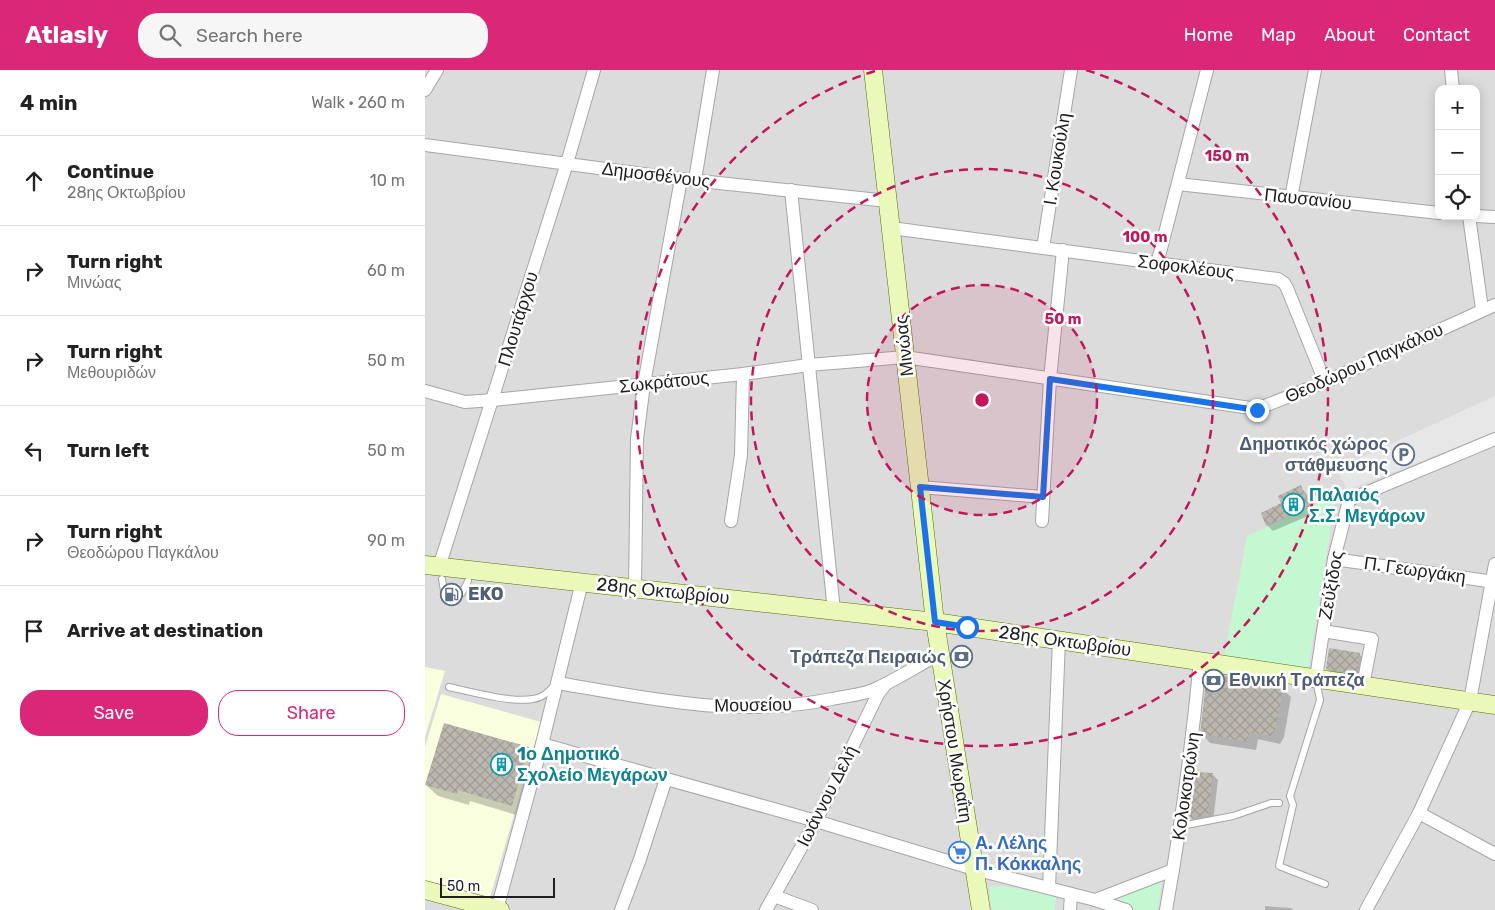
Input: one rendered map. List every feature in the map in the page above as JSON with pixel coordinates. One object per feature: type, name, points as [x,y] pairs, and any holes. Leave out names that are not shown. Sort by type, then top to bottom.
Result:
[{"type":"street","points":[[425,90],[437,70]]},
{"type":"street","name":"Πλουτάρχου","points":[[435,570],[493,400],[594,70]]},
{"type":"street","points":[[695,180],[713,70]]},
{"type":"street","name":"Μινώας","points":[[873,70],[935,622]]},
{"type":"street","name":"Ι. Κουκούλη","points":[[1043,248],[1071,70]]},
{"type":"street","points":[[1157,264],[1207,70]]},
{"type":"street","points":[[1291,198],[1315,70]]},
{"type":"street","points":[[1451,70],[1453,85]]},
{"type":"street","name":"Δημοσθένους","points":[[425,145],[681,179],[888,201]]},
{"type":"street","points":[[635,588],[636,446],[681,179]]},
{"type":"street","name":"Παυσανίου","points":[[1177,184],[1435,213]]},
{"type":"street","points":[[791,190],[835,611]]},
{"type":"street","points":[[1480,216],[1495,217]]},
{"type":"street","points":[[1470,220],[1482,309]]},
{"type":"street","name":"Σοφοκλέους","points":[[891,228],[1278,279],[1284,283],[1325,382]]},
{"type":"street","points":[[1042,521],[1050,379],[1063,250]]},
{"type":"street","name":"Θεοδώρου Παγκάλου","points":[[905,357],[1257,410],[1325,382],[1482,309],[1495,305]]},
{"type":"street","name":"Σωκράτους","points":[[425,390],[465,402],[905,357]]},
{"type":"street","points":[[731,521],[741,454],[743,374]]},
{"type":"street","name":"Ζεύξιδος","points":[[1315,678],[1334,559],[1349,500],[1495,439]]},
{"type":"street","points":[[920,487],[1043,497]]},
{"type":"street","name":"Π. Γεωργάκη","points":[[1334,559],[1493,582]]},
{"type":"street","points":[[1366,910],[1419,813],[1470,701],[1495,564]]},
{"type":"street","name":"28ης Οκτωβρίου","points":[[435,570],[471,576],[582,582],[935,622],[1495,704]]},
{"type":"street","points":[[425,890],[498,910],[558,683],[582,582]]},
{"type":"street","name":"Χρήστου Μωραΐτη","points":[[935,622],[981,910]]},
{"type":"street","points":[[1323,631],[1372,638],[1363,685]]},
{"type":"street","points":[[1049,888],[1059,640]]},
{"type":"street","name":"Μουσείου","points":[[558,683],[687,704],[752,708],[783,706],[828,700],[872,690],[940,654]]},
{"type":"street","name":"Κολοκοτρώνη","points":[[1165,910],[1181,826],[1193,742],[1200,661]]},
{"type":"street","name":"Ιωάννου Δελή","points":[[766,910],[816,821],[878,694],[888,681]]},
{"type":"street","points":[[542,744],[816,821],[974,869],[1095,900],[1126,910]]},
{"type":"street","points":[[621,910],[666,779]]},
{"type":"street","points":[[1419,813],[1495,854]]},
{"type":"street","points":[[1095,900],[1173,870]]},
{"type":"street","points":[[1070,910],[1071,894]]},
{"type":"street","points":[[774,896],[813,910]]},
{"type":"lane","points":[[435,570],[444,591],[462,593],[471,576]]},
{"type":"lane","points":[[1315,678],[1320,700],[1290,796],[1293,805],[1279,866],[1325,884]]},
{"type":"lane","points":[[449,687],[518,700],[544,696],[558,683]]},
{"type":"lane","points":[[1181,826],[1233,816],[1279,803]]},
{"type":"shaded area","points":[[425,70],[1495,70],[1495,910],[425,910]]},
{"type":"shaded area","name":"Δημοτικός χώρος στάθμευσης","points":[[1495,396],[1495,432],[1348,490],[1336,469]]},
{"type":"shaded area","points":[[425,667],[445,671],[425,737]]},
{"type":"shaded area","points":[[441,694],[541,722],[488,904],[425,884],[425,747]]},
{"type":"green space","points":[[1336,495],[1308,670],[1224,656],[1247,536]]},
{"type":"green space","points":[[1162,881],[1157,910],[1130,910],[1114,904],[1115,897]]},
{"type":"green space","points":[[1002,886],[1056,895],[1055,910],[992,910],[989,887]]},
{"type":"building","name":"Παλαιός Σ.Σ. Μεγάρων","points":[[1301,485],[1310,507],[1266,526],[1261,513],[1281,503],[1278,496]]},
{"type":"building","points":[[1329,648],[1360,653],[1357,674],[1326,669]]},
{"type":"building","points":[[1207,673],[1256,680],[1255,684],[1283,687],[1276,728],[1271,736],[1249,732],[1248,742],[1200,734]]},
{"type":"building","name":"1ο Δημοτικό Σχολείο Μεγάρων","points":[[444,723],[529,747],[512,806],[458,790],[457,794],[425,785]]},
{"type":"building","points":[[1196,772],[1213,773],[1208,816],[1189,818]]},
{"type":"place","name":"Δημοτικός χώρος στάθμευσης","points":[[1404,454]]},
{"type":"place","name":"Παλαιός Σ.Σ. Μεγάρων","points":[[1293,505]]},
{"type":"place","name":"EKO","points":[[452,594]]},
{"type":"place","name":"Τράπεζα Πειραιώς","points":[[962,657]]},
{"type":"place","name":"Εθνική Τράπεζα","points":[[1213,680]]},
{"type":"place","name":"1ο Δημοτικό Σχολείο Μεγάρων","points":[[501,764]]},
{"type":"place","name":"Α. Λέλης Π. Κόκκαλης","points":[[959,853]]},
{"type":"route","points":[[967,627],[935,622],[920,487],[1043,497],[1050,379],[1257,410]]}]
